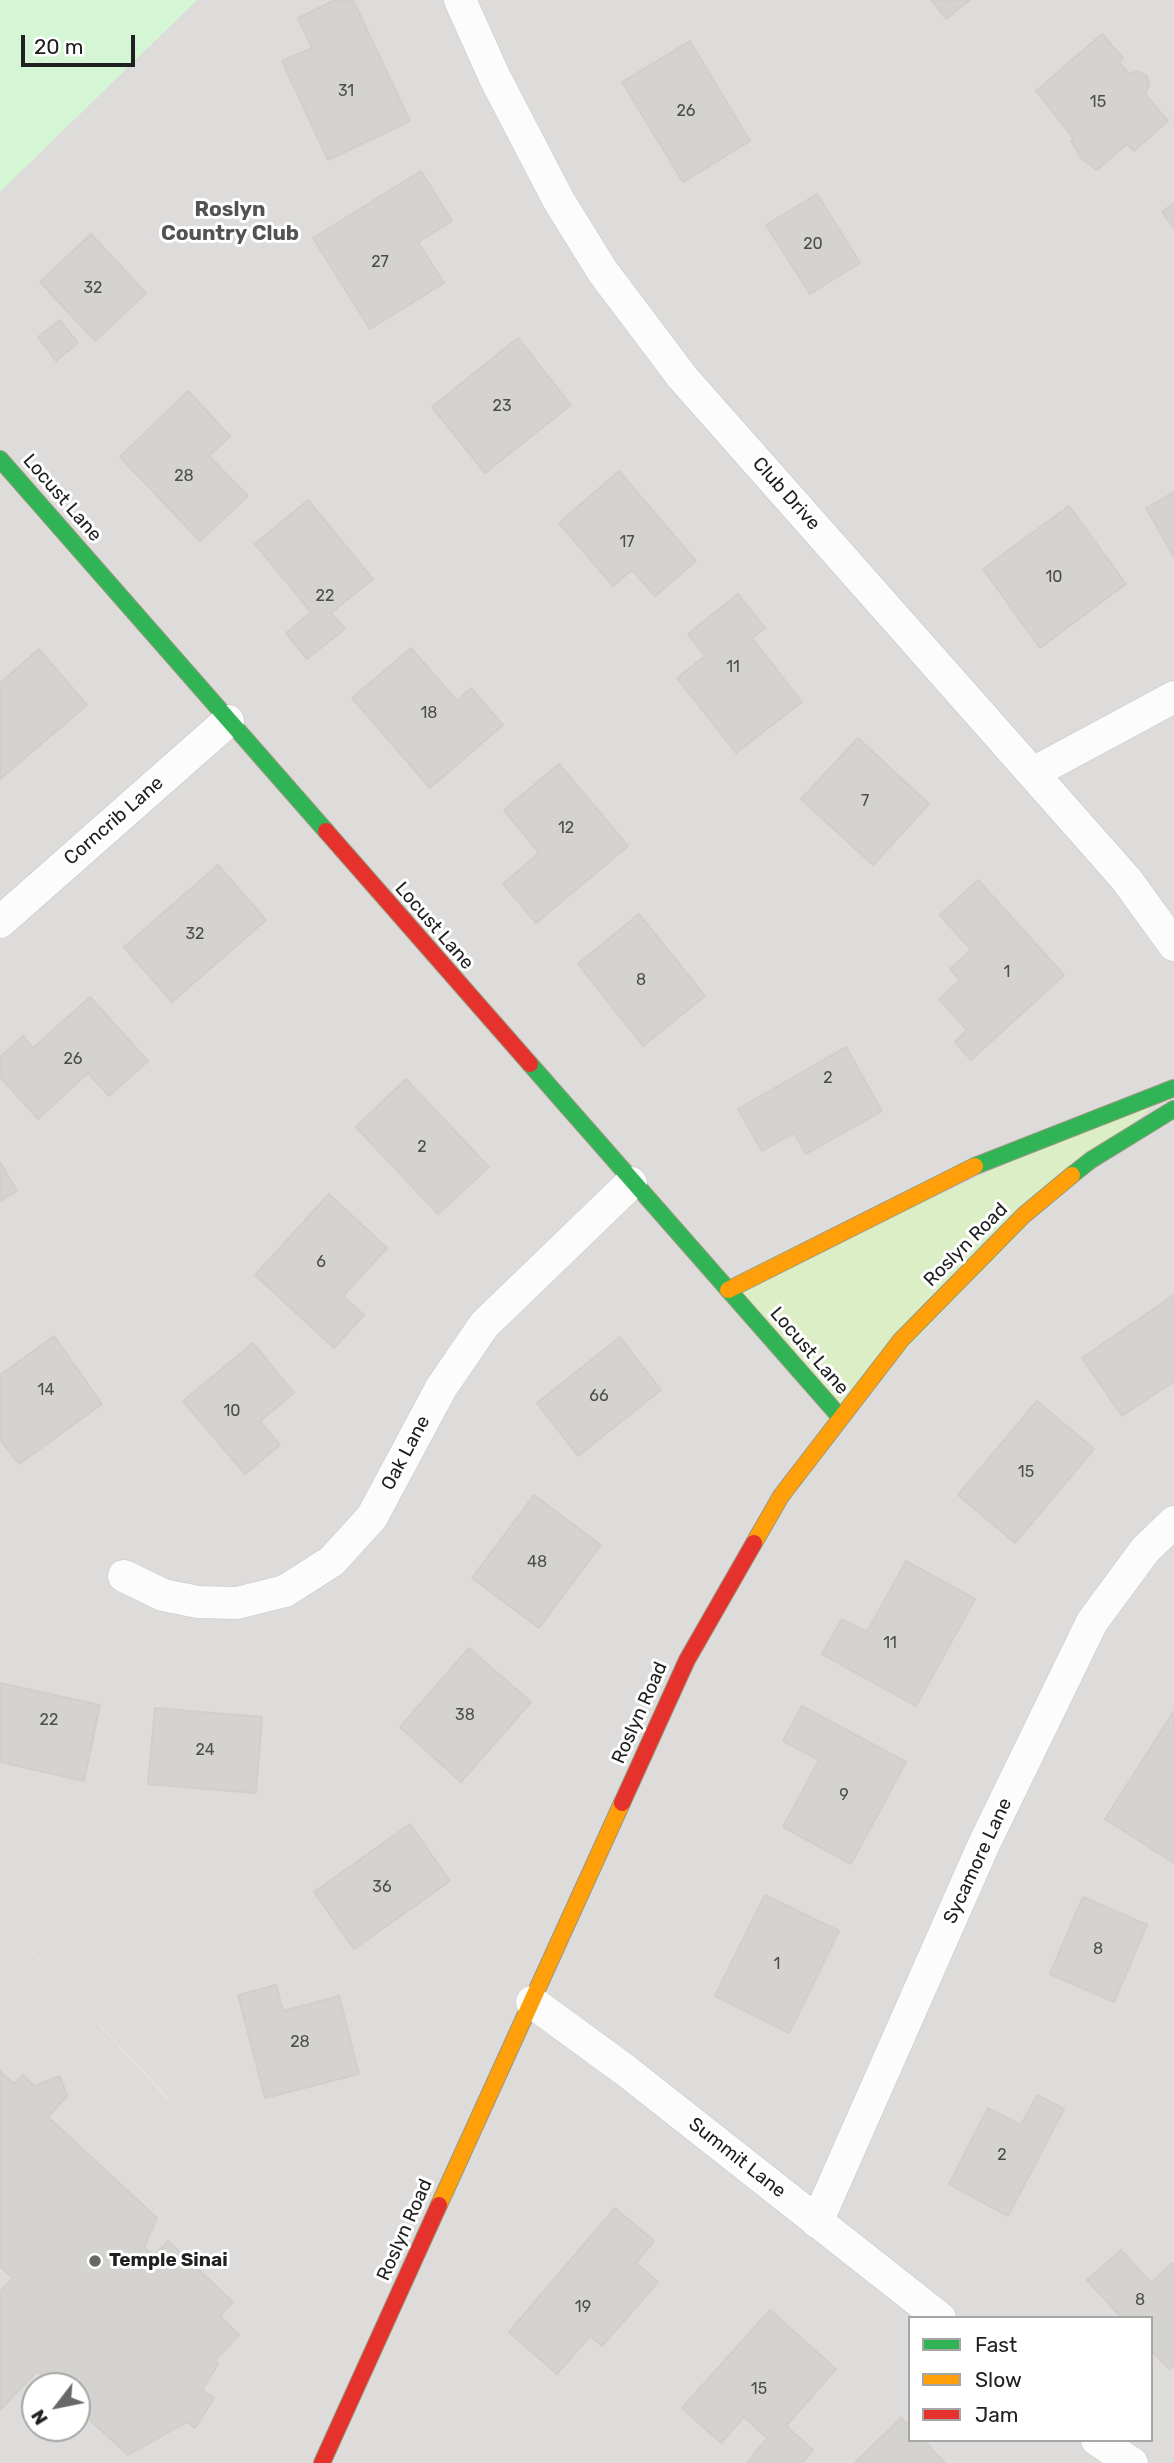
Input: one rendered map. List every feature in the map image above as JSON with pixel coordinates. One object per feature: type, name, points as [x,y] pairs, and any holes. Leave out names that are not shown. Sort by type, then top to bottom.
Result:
[{"type":"main road","name":"Locust Lane","points":[[0,459],[631,1183],[840,1418]]},
{"type":"main road","points":[[728,1290],[973,1167],[1174,1088]]},
{"type":"main road","name":"Roslyn Road","points":[[322,2463],[687,1660],[781,1496],[901,1340],[1024,1215],[1091,1160],[1174,1109]]},
{"type":"street","name":"Club Drive","points":[[460,0],[495,78],[559,201],[603,272],[683,378],[1126,879],[1174,945]]},
{"type":"street","points":[[1033,773],[1174,698]]},
{"type":"street","name":"Corncrib Lane","points":[[0,922],[228,721]]},
{"type":"street","name":"Oak Lane","points":[[124,1576],[163,1595],[198,1602],[237,1603],[285,1591],[332,1561],[372,1517],[441,1388],[484,1325],[631,1183]]},
{"type":"street","name":"Sycamore Lane","points":[[817,2222],[984,1844],[1092,1622],[1145,1550],[1174,1522]]},
{"type":"street","name":"Summit Lane","points":[[532,2001],[937,2316]]},
{"type":"street","points":[[1100,2442],[1132,2463]]},
{"type":"shaded area","name":"Roslyn Country Club","points":[[0,0],[1174,0],[1174,2463],[322,2463],[168,2098],[0,1917]]},
{"type":"shaded area","points":[[0,1917],[382,2331],[322,2463],[0,2463]]},
{"type":"green space","points":[[0,0],[197,0],[0,192]]},
{"type":"green space","points":[[1174,1088],[1091,1160],[840,1417],[728,1290]]},
{"type":"building","points":[[335,0],[353,0],[410,121],[328,160],[282,61],[312,48],[298,18]]},
{"type":"building","points":[[931,0],[970,0],[946,19]]},
{"type":"building","points":[[1102,34],[1123,58],[1119,62],[1129,74],[1138,71],[1147,76],[1149,86],[1145,94],[1168,121],[1134,151],[1127,144],[1097,170],[1081,158],[1071,141],[1074,139],[1036,91]]},
{"type":"building","points":[[690,41],[750,141],[683,182],[622,82]]},
{"type":"building","points":[[421,171],[452,221],[418,242],[444,283],[370,329],[313,238]]},
{"type":"building","points":[[817,194],[860,263],[810,294],[766,225]]},
{"type":"building","points":[[1174,203],[1174,228],[1162,212]]},
{"type":"building","points":[[91,234],[146,293],[95,341],[40,282]]},
{"type":"building","points":[[60,320],[78,343],[56,361],[38,337]]},
{"type":"building","points":[[518,338],[571,405],[485,473],[432,407]]},
{"type":"building","points":[[188,391],[230,436],[209,456],[248,496],[200,541],[120,457]]},
{"type":"building","points":[[619,471],[696,561],[655,596],[632,570],[613,586],[559,523]]},
{"type":"building","points":[[1174,492],[1174,557],[1146,508]]},
{"type":"building","points":[[308,500],[373,579],[331,613],[345,629],[307,659],[286,633],[311,612],[255,544]]},
{"type":"building","points":[[1069,506],[1126,584],[1040,648],[983,569]]},
{"type":"building","points":[[738,594],[765,628],[752,638],[802,702],[736,753],[677,678],[705,656],[688,634]]},
{"type":"building","points":[[411,648],[457,701],[471,688],[503,725],[430,788],[352,698]]},
{"type":"building","points":[[39,649],[87,705],[0,779],[0,683]]},
{"type":"building","points":[[858,738],[929,804],[873,865],[801,799]]},
{"type":"building","points":[[559,764],[628,846],[536,923],[503,884],[539,853],[504,810]]},
{"type":"building","points":[[218,865],[266,920],[172,1002],[124,947]]},
{"type":"building","points":[[978,880],[1064,975],[971,1060],[955,1042],[967,1030],[939,999],[960,980],[950,969],[971,950],[940,915]]},
{"type":"building","points":[[639,914],[705,996],[643,1046],[578,964]]},
{"type":"building","points":[[90,997],[148,1061],[109,1096],[88,1073],[38,1119],[0,1077],[0,1057],[23,1036],[33,1048]]},
{"type":"building","points":[[846,1047],[882,1111],[806,1154],[794,1133],[762,1151],[738,1109]]},
{"type":"building","points":[[406,1079],[489,1167],[438,1214],[356,1127]]},
{"type":"building","points":[[0,1162],[17,1191],[0,1201]]},
{"type":"building","points":[[329,1194],[387,1248],[343,1296],[364,1315],[334,1348],[255,1275]]},
{"type":"building","points":[[1174,1295],[1174,1381],[1122,1416],[1082,1358]]},
{"type":"building","points":[[54,1336],[102,1404],[19,1464],[0,1439],[0,1375]]},
{"type":"building","points":[[620,1337],[661,1390],[578,1456],[537,1403]]},
{"type":"building","points":[[253,1343],[294,1393],[260,1421],[280,1445],[245,1474],[183,1401]]},
{"type":"building","points":[[1037,1401],[1094,1449],[1015,1543],[958,1495]]},
{"type":"building","points":[[534,1495],[601,1545],[539,1628],[472,1578]]},
{"type":"building","points":[[906,1561],[975,1599],[916,1706],[822,1654],[842,1619],[867,1632]]},
{"type":"building","points":[[469,1648],[531,1702],[461,1782],[400,1727]]},
{"type":"building","points":[[0,1683],[100,1705],[84,1781],[0,1762]]},
{"type":"building","points":[[802,1706],[906,1762],[851,1864],[783,1827],[819,1760],[783,1741]]},
{"type":"building","points":[[155,1708],[262,1717],[256,1793],[148,1784]]},
{"type":"building","points":[[1174,1711],[1174,1863],[1105,1819]]},
{"type":"building","points":[[410,1824],[450,1881],[354,1949],[314,1892]]},
{"type":"building","points":[[765,1895],[839,1931],[789,2033],[715,1996]]},
{"type":"building","points":[[1083,1897],[1147,1925],[1114,2002],[1050,1974]]},
{"type":"building","points":[[276,1985],[283,2011],[339,1996],[359,2074],[265,2098],[238,1995]]},
{"type":"building","name":"Temple Sinai","points":[[0,2071],[14,2084],[23,2075],[34,2086],[60,2076],[67,2096],[48,2117],[157,2218],[144,2247],[154,2256],[168,2241],[233,2302],[220,2316],[239,2335],[215,2360],[218,2364],[202,2390],[214,2398],[195,2428],[187,2422],[128,2455],[91,2421],[91,2372],[21,2372],[21,2388],[0,2410],[0,2292],[13,2278],[0,2266]]},
{"type":"building","points":[[1037,2095],[1064,2109],[1008,2216],[949,2184],[988,2108],[1021,2125]]},
{"type":"building","points":[[615,2208],[654,2241],[636,2263],[658,2282],[602,2346],[590,2336],[557,2374],[509,2332]]},
{"type":"building","points":[[1121,2250],[1151,2283],[1172,2263],[1174,2365],[1169,2369],[1153,2352],[1153,2316],[1120,2316],[1087,2280]]},
{"type":"building","points":[[770,2310],[836,2369],[786,2426],[813,2450],[802,2463],[747,2463],[767,2438],[744,2417],[721,2443],[682,2408]]},
{"type":"building","points":[[901,2418],[908,2425],[908,2442],[925,2442],[945,2463],[855,2463]]},
{"type":"traffic: fast","points":[[0,459],[326,831]]},
{"type":"traffic: fast","points":[[530,1064],[840,1417]]},
{"type":"traffic: fast","points":[[975,1166],[1174,1088]]},
{"type":"traffic: fast","points":[[1072,1175],[1091,1160],[1174,1109]]},
{"type":"traffic: slow","points":[[728,1290],[975,1166]]},
{"type":"traffic: slow","points":[[754,1543],[781,1496],[901,1340],[1024,1215],[1072,1175]]},
{"type":"traffic: slow","points":[[439,2205],[622,1803]]},
{"type":"traffic: jam","points":[[326,831],[530,1064]]},
{"type":"traffic: jam","points":[[622,1803],[687,1660],[754,1543]]},
{"type":"traffic: jam","points":[[322,2463],[439,2205]]},
{"type":"place","name":"Temple Sinai","points":[[95,2261]]},
{"type":"district","name":"Roslyn Country Club","points":[[230,222]]}]
